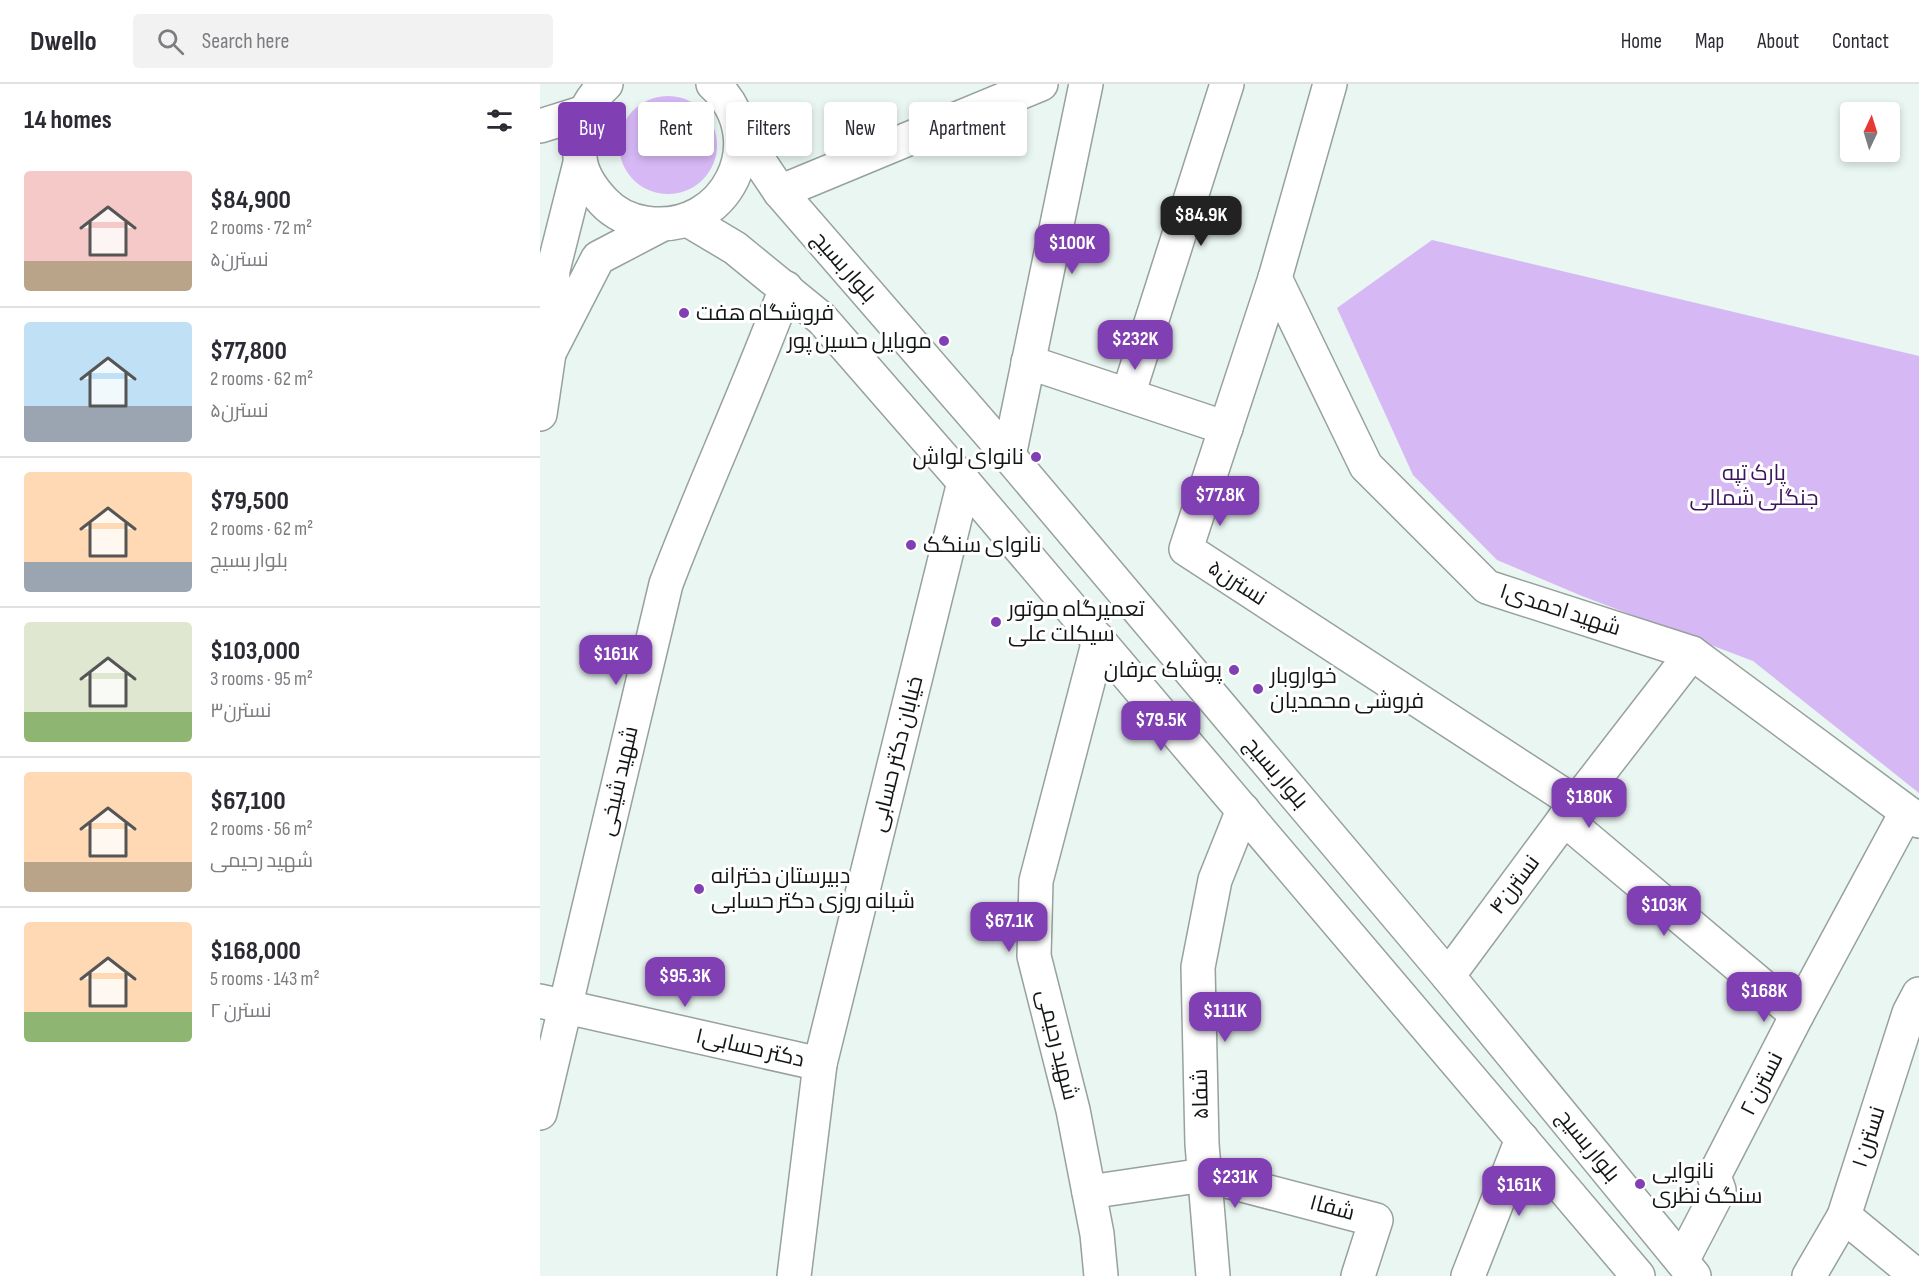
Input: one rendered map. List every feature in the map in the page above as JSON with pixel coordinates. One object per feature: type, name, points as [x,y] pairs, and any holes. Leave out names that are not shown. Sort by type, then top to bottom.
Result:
[{"type":"street","points":[[780,192],[1041,84]]},
{"type":"street","points":[[1009,456],[1086,84]]},
{"type":"street","points":[[1128,395],[1227,84]]},
{"type":"street","name":"نسترن۵","points":[[1330,84],[1275,278],[1186,549],[1570,811]]},
{"type":"street","points":[[719,87],[729,102]]},
{"type":"street","points":[[540,126],[597,93]]},
{"type":"street","points":[[540,414],[549,353],[553,270],[580,163],[579,136],[597,93]]},
{"type":"street","points":[[549,353],[598,258],[711,207],[729,186],[740,156]]},
{"type":"street","name":"بلوار بسیج","points":[[755,156],[780,192],[1009,456],[1448,976],[1688,1269]]},
{"type":"street","points":[[580,163],[591,188],[609,208],[634,221],[675,223]]},
{"type":"street","name":"بلوار بسیج","points":[[675,223],[735,248],[822,319],[1099,640],[1638,1276]]},
{"type":"street","name":"شهید احمدی۱","points":[[1275,278],[1366,466],[1487,587],[1692,653],[1912,817]]},
{"type":"street","name":"شهید شیخی","points":[[540,1113],[553,1004],[666,584],[695,507],[763,351],[786,288]]},
{"type":"street","points":[[1028,362],[1226,428]]},
{"type":"street","name":"خیابان دکتر حسابی","points":[[795,1276],[820,1064],[964,482]]},
{"type":"street","name":"شهید رحیمی","points":[[1099,640],[1036,881],[1034,956],[1073,1110],[1097,1234],[1101,1276]]},
{"type":"street","name":"نسترن۴","points":[[1448,976],[1570,811],[1692,653]]},
{"type":"street","name":"شفا۵","points":[[1213,1276],[1202,1144],[1198,968],[1215,880],[1243,810]]},
{"type":"street","points":[[1570,811],[1797,1015]]},
{"type":"street","name":"نسترن ۲","points":[[1688,1269],[1719,1190],[1714,1176],[1797,1015],[1912,817]]},
{"type":"street","name":"نسترن ۱","points":[[1809,1276],[1844,1216],[1909,1013],[1919,994]]},
{"type":"street","name":"دکتر حسابی۱","points":[[553,1004],[820,1064]]},
{"type":"street","points":[[1468,1276],[1522,1139]]},
{"type":"street","name":"شفا۱","points":[[1089,1192],[1204,1174],[1376,1220],[1358,1276]]},
{"type":"street","points":[[1844,1216],[1917,1276]]},
{"type":"green space","points":[[668,96],[691,102],[645,102]]},
{"type":"green space","points":[[638,106],[638,156],[714,156],[714,129],[716,155],[709,172],[695,186],[678,193],[658,193],[641,186],[627,172],[620,156],[626,156],[626,120]]},
{"type":"green space","name":"پارک تپه جنگلی شمالی","points":[[1432,240],[1919,356],[1919,793],[1753,661],[1582,596],[1497,560],[1413,475],[1337,308]]},
{"type":"place","name":"فروشگاه هفت","points":[[684,313]]},
{"type":"place","name":"موبایل حسین پور","points":[[944,341]]},
{"type":"place","name":"نانوای لواش","points":[[1036,457]]},
{"type":"place","name":"نانوای سنگک","points":[[911,545]]},
{"type":"place","name":"تعمیرگاه موتور سیکلت علی","points":[[996,622]]},
{"type":"place","name":"پوشاک عرفان","points":[[1234,670]]},
{"type":"place","name":"خواروبار فروشی محمدیان","points":[[1258,689]]},
{"type":"place","name":"دبیرستان دخترانه شبانه روزی دکتر حسابی","points":[[699,889]]},
{"type":"place","name":"نانوایی سنگک نظری","points":[[1640,1184]]}]
